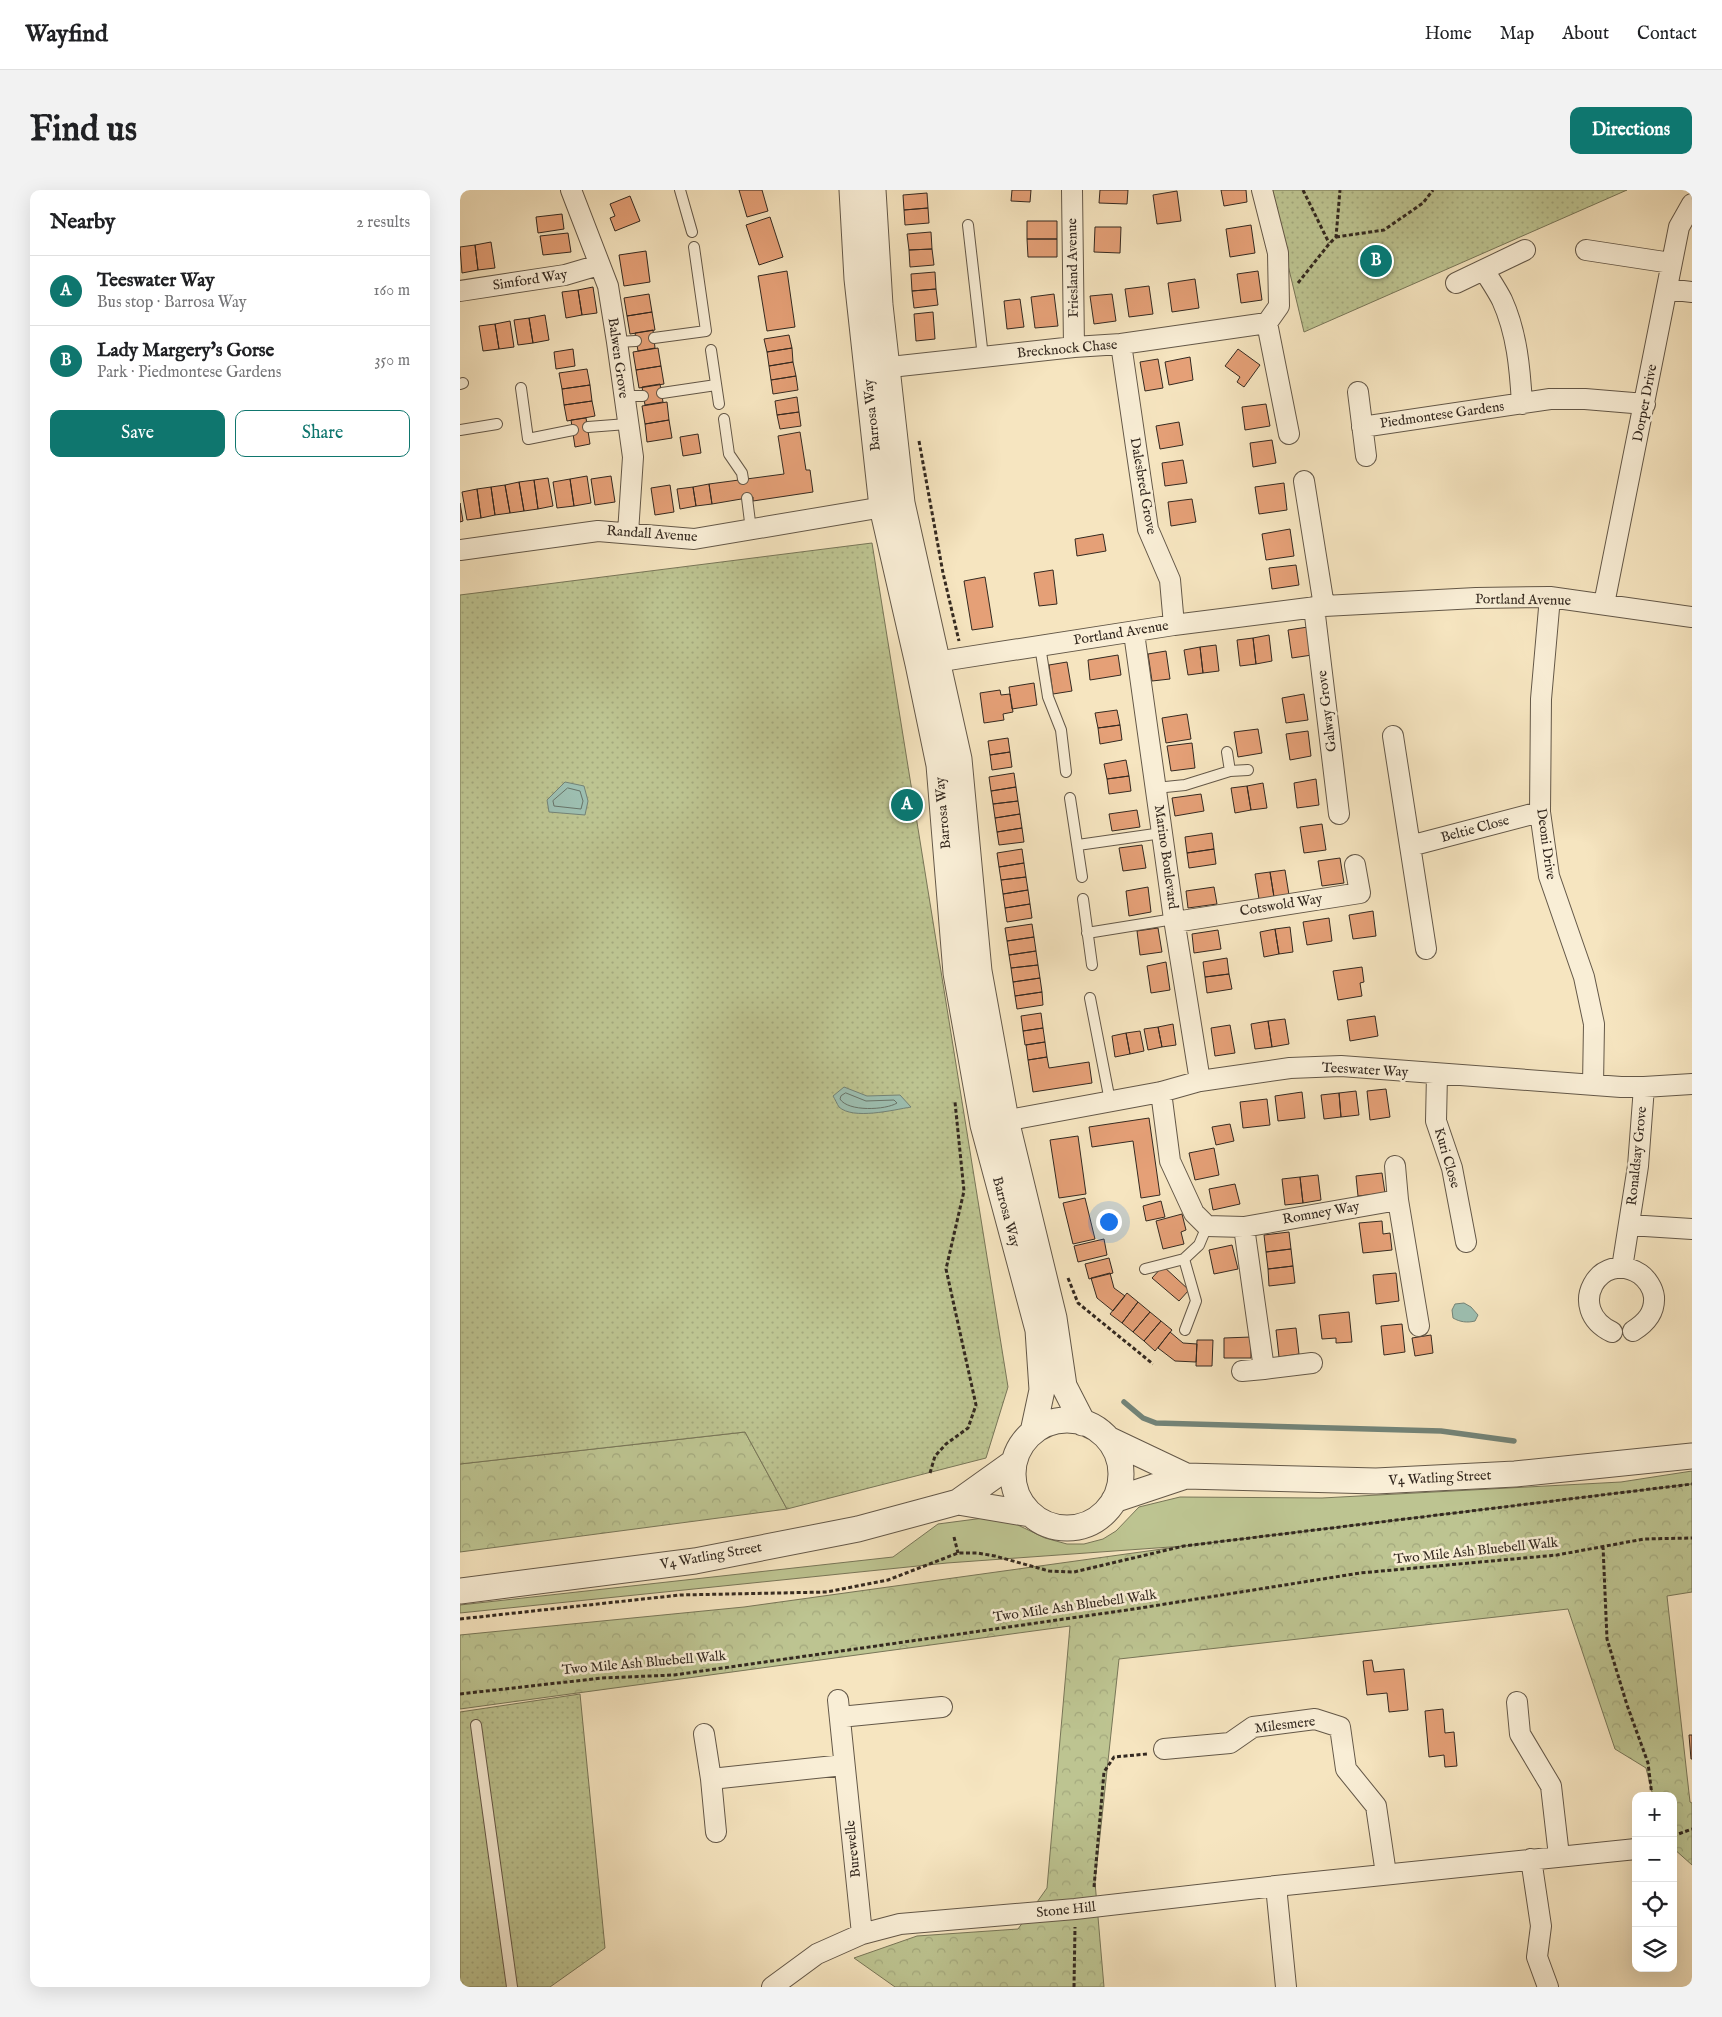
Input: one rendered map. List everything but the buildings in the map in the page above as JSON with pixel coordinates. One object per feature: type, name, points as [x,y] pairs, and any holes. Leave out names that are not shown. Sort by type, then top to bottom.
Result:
[{"type":"street","name":"Balwen Grove","points":[[570,190],[608,286],[627,341],[624,396],[633,457],[628,533]]},
{"type":"street","name":"Barrosa Way","points":[[852,190],[857,279],[877,369]]},
{"type":"street","name":"Barrosa Way","points":[[873,190],[877,369],[892,505],[928,663],[958,759],[995,1123],[1038,1330],[1042,1390],[1033,1432]]},
{"type":"street","name":"Friesland Avenue","points":[[1072,190],[1074,347]]},
{"type":"street","points":[[1262,190],[1278,253],[1280,306],[1267,323],[1289,434]]},
{"type":"street","name":"Dorper Drive","points":[[1604,604],[1679,227],[1692,204]]},
{"type":"street","points":[[1456,283],[1525,250]]},
{"type":"street","points":[[1586,250],[1672,263]]},
{"type":"street","name":"Simford Way","points":[[460,291],[564,275],[599,265]]},
{"type":"street","name":"Piedmontese Gardens","points":[[1484,270],[1502,301],[1514,333],[1519,363],[1522,404]]},
{"type":"street","points":[[1667,290],[1692,292]]},
{"type":"street","name":"Brecknock Chase","points":[[877,369],[1074,347],[1120,344],[1267,323]]},
{"type":"street","name":"Dalesbred Grove","points":[[1120,344],[1148,529],[1170,580],[1174,625]]},
{"type":"street","name":"Piedmontese Gardens","points":[[1358,392],[1366,456]]},
{"type":"street","name":"Piedmontese Gardens","points":[[1362,428],[1550,399],[1585,399],[1645,404]]},
{"type":"street","points":[[1304,481],[1319,607]]},
{"type":"street","name":"Randall Avenue","points":[[460,550],[598,531],[694,539],[892,505]]},
{"type":"street","name":"Portland Avenue","points":[[928,663],[1174,625],[1319,607],[1476,598],[1550,597],[1692,618]]},
{"type":"street","name":"Deoni Drive","points":[[1550,597],[1541,699],[1540,812],[1549,876],[1584,977],[1594,1024],[1593,1085]]},
{"type":"street","name":"Galway Grove","points":[[1319,607],[1339,814]]},
{"type":"street","name":"Marino Boulevard","points":[[1134,632],[1200,1082]]},
{"type":"street","points":[[1394,736],[1426,949]]},
{"type":"street","name":"Beltie Close","points":[[1410,846],[1540,812]]},
{"type":"street","name":"Cotswold Way","points":[[1175,920],[1360,893],[1355,865]]},
{"type":"street","name":"Teeswater Way","points":[[995,1123],[1161,1092],[1200,1082],[1290,1068],[1341,1066],[1593,1085],[1644,1087],[1692,1084]]},
{"type":"street","name":"Kuri Close","points":[[1437,1074],[1436,1122],[1452,1168],[1466,1242]]},
{"type":"street","name":"Ronaldsay Grove","points":[[1622,1268],[1638,1166],[1644,1087]]},
{"type":"street","points":[[1161,1092],[1170,1161],[1194,1213],[1207,1226]]},
{"type":"street","name":"Barrosa Way","points":[[995,1123],[1054,1318],[1064,1386],[1083,1423]]},
{"type":"street","points":[[1395,1166],[1398,1200],[1419,1326]]},
{"type":"street","name":"Romney Way","points":[[1207,1226],[1244,1227],[1398,1200]]},
{"type":"street","name":"Ronaldsay Grove","points":[[1629,1225],[1692,1229]]},
{"type":"street","points":[[1244,1227],[1264,1369]]},
{"type":"street","points":[[1612,1332],[1595,1320],[1590,1311],[1589,1295],[1595,1281],[1602,1274],[1612,1269],[1622,1268],[1633,1270],[1643,1275],[1650,1284],[1654,1294],[1654,1306],[1650,1316],[1643,1325],[1633,1331]]},
{"type":"street","points":[[1242,1371],[1312,1364]]},
{"type":"street","points":[[1070,1420],[1097,1429],[1108,1439],[1120,1462],[1121,1475],[1114,1500],[1106,1512],[1095,1521],[1075,1528],[1054,1528],[1041,1523],[1030,1514],[1016,1496],[1013,1485],[1014,1462],[1021,1446],[1033,1432],[1044,1425],[1070,1420]]},
{"type":"street","name":"V4 Watling Street","points":[[1108,1439],[1186,1476]]},
{"type":"street","name":"V4 Watling Street","points":[[1114,1500],[1186,1476],[1386,1480],[1514,1474],[1692,1456]]},
{"type":"street","name":"V4 Watling Street","points":[[460,1591],[695,1561],[858,1530],[958,1502],[1014,1462]]},
{"type":"street","name":"V4 Watling Street","points":[[958,1502],[1030,1514]]},
{"type":"street","points":[[1517,1702],[1520,1734],[1550,1786],[1559,1856]]},
{"type":"street","name":"Burewelle","points":[[862,1934],[839,1709],[942,1707]]},
{"type":"street","name":"Milesmere","points":[[1164,1750],[1230,1743],[1253,1727],[1297,1721],[1315,1719],[1340,1727],[1346,1769],[1376,1806],[1386,1874]]},
{"type":"street","points":[[704,1734],[716,1832]]},
{"type":"street","points":[[711,1779],[844,1765]]},
{"type":"street","points":[[1286,1987],[1276,1886],[1632,1849]]},
{"type":"street","points":[[1531,1859],[1542,1926],[1537,1957],[1548,1987]]},
{"type":"street","name":"Stone Hill","points":[[772,1987],[817,1954],[862,1934],[900,1924],[1083,1908],[1276,1886]]},
{"type":"lane","points":[[680,190],[692,232]]},
{"type":"lane","points":[[968,225],[983,357]]},
{"type":"lane","points":[[654,338],[706,331],[694,247]]},
{"type":"lane","points":[[711,350],[719,404]]},
{"type":"lane","points":[[662,393],[716,385]]},
{"type":"lane","points":[[521,388],[528,439],[573,430]]},
{"type":"lane","points":[[624,396],[644,396]]},
{"type":"lane","points":[[724,419],[729,454],[742,473],[743,479]]},
{"type":"lane","points":[[460,430],[497,424]]},
{"type":"lane","points":[[588,427],[628,424]]},
{"type":"lane","points":[[747,498],[751,530]]},
{"type":"lane","points":[[1040,646],[1048,697],[1061,730],[1066,772]]},
{"type":"lane","points":[[1227,752],[1230,772]]},
{"type":"lane","points":[[1156,788],[1185,785],[1230,772],[1248,770]]},
{"type":"lane","points":[[1070,798],[1082,876]]},
{"type":"lane","points":[[1078,845],[1162,833]]},
{"type":"lane","points":[[1083,899],[1092,965]]},
{"type":"lane","points":[[1087,932],[1175,920]]},
{"type":"lane","points":[[1090,998],[1110,1100]]},
{"type":"lane","points":[[1146,1269],[1184,1259],[1199,1244],[1207,1226]]},
{"type":"lane","points":[[1184,1259],[1196,1301],[1185,1330]]},
{"type":"lane","points":[[476,1725],[512,1987]]},
{"type":"path","points":[[1303,190],[1329,244]]},
{"type":"path","points":[[1336,237],[1340,190]]},
{"type":"path","points":[[1280,306],[1336,237],[1384,230],[1423,203],[1433,190]]},
{"type":"path","points":[[930,1473],[935,1456],[946,1444],[968,1428],[976,1405],[946,1269],[964,1191],[954,1096]]},
{"type":"path","points":[[1078,1303],[1153,1364]]},
{"type":"path","points":[[460,1619],[680,1595],[827,1592],[888,1580],[958,1553],[977,1553],[1049,1571],[1074,1572],[1184,1546],[1692,1484]]},
{"type":"path","points":[[954,1537],[958,1553]]},
{"type":"path","name":"Two Mile Ash Bluebell Walk","points":[[460,1694],[602,1678],[674,1675],[1360,1574],[1556,1555],[1644,1539],[1692,1538]]},
{"type":"path","points":[[1603,1546],[1607,1639],[1627,1705],[1648,1763],[1652,1792]]},
{"type":"path","points":[[1074,1987],[1083,1908],[1104,1772],[1114,1757],[1164,1750]]},
{"type":"path","points":[[1677,1835],[1692,1829]]},
{"type":"green space","points":[[1270,190],[1627,190],[1304,332]]},
{"type":"green space","points":[[872,543],[1008,1387],[986,1458],[787,1509],[745,1432],[460,1464],[460,595]]},
{"type":"green space","points":[[745,1432],[787,1509],[460,1552],[460,1464]]},
{"type":"green space","points":[[1692,1471],[1692,1484],[1184,1546],[947,1563],[460,1613],[460,1605],[893,1557],[938,1524],[999,1516],[1045,1538],[1067,1544],[1084,1544],[1103,1539],[1116,1531],[1139,1507],[1180,1497],[1322,1498],[1621,1482]]},
{"type":"green space","points":[[1692,1484],[1692,1592],[1667,1596],[1690,1802],[1692,1803],[1692,1865],[1677,1852],[1677,1792],[1652,1792],[1646,1768],[1615,1749],[1568,1609],[1119,1659],[1095,1882],[1104,1987],[895,1987],[854,1958],[917,1936],[1018,1929],[1047,1888],[1070,1626],[460,1709],[460,1635],[744,1607],[1184,1546]]},
{"type":"green space","points":[[580,1694],[605,1948],[550,1987],[460,1987],[460,1712]]},
{"type":"water","points":[[565,782],[584,786],[588,801],[585,815],[549,812],[547,800]]},
{"type":"water","points":[[844,1087],[867,1096],[900,1095],[911,1107],[863,1114],[845,1111],[839,1107],[833,1096]]},
{"type":"water","points":[[1464,1303],[1471,1307],[1478,1315],[1475,1321],[1464,1322],[1453,1318],[1452,1310],[1455,1304]]},
{"type":"waterway","points":[[1124,1402],[1143,1418],[1156,1423],[1441,1431],[1514,1441]]},
{"type":"place","name":"Lady Margery's Gorse","points":[[1376,261]]},
{"type":"place","name":"Teeswater Way","points":[[907,805]]}]
